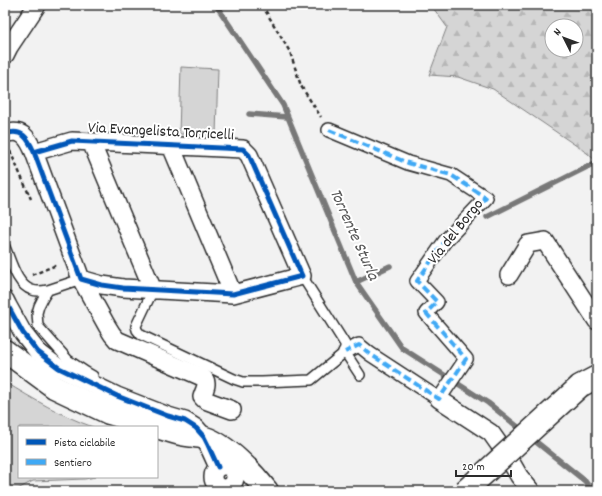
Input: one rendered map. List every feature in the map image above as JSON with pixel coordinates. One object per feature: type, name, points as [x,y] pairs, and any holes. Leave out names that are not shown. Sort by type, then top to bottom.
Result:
[{"type":"street","points":[[5,55],[37,5]]},
{"type":"street","name":"Via del Borgo","points":[[329,130],[408,163],[451,175],[486,198],[445,241],[417,281],[437,302],[426,313],[466,359],[439,399]]},
{"type":"street","points":[[7,140],[13,132],[20,133],[30,142],[81,279],[112,334],[117,340],[206,379],[207,383],[202,397],[204,400],[232,410]]},
{"type":"street","name":"Via Evangelista Torricelli","points":[[34,152],[72,141],[243,149],[246,152],[302,276]]},
{"type":"street","name":"Via Evangelista Torricelli","points":[[91,142],[153,290]]},
{"type":"street","name":"Via Evangelista Torricelli","points":[[171,146],[233,294]]},
{"type":"street","points":[[509,275],[528,244],[545,241],[597,321]]},
{"type":"street","points":[[81,279],[102,285],[123,288],[233,294],[302,276]]},
{"type":"street","points":[[6,304],[23,333],[38,352],[59,368],[117,396],[185,421],[196,428],[204,437],[218,467]]},
{"type":"street","points":[[345,352],[359,345],[370,354],[491,433],[530,491]]},
{"type":"street","points":[[5,351],[54,387],[109,413],[154,426]]},
{"type":"street","points":[[465,491],[589,382]]},
{"type":"street","points":[[158,427],[185,435],[204,437],[218,443],[241,462],[267,491]]},
{"type":"street","points":[[225,466],[232,468],[235,479],[232,485],[218,489],[213,481],[213,473],[218,467],[225,466]]},
{"type":"street","points":[[235,479],[249,483],[264,491]]},
{"type":"lane","points":[[5,247],[19,280],[23,285],[32,290],[48,290],[81,279]]},
{"type":"lane","points":[[302,276],[345,344],[345,352],[360,375]]},
{"type":"lane","points":[[48,290],[39,306],[37,313],[38,326],[68,360],[86,372],[170,410]]},
{"type":"lane","points":[[153,290],[136,326],[140,335],[243,382],[311,380],[345,352]]},
{"type":"path","points":[[262,5],[290,52],[301,86],[329,130]]},
{"type":"path","points":[[7,140],[33,203]]},
{"type":"path","points":[[19,280],[54,266],[57,261]]},
{"type":"green space","points":[[431,5],[597,5],[597,162],[587,153],[493,89],[458,77],[429,75],[447,27]]},
{"type":"green space","points":[[181,67],[218,69],[216,135],[179,134]]},
{"type":"green space","points":[[5,382],[37,401],[90,426],[18,426],[18,478],[90,478],[33,481],[14,491],[5,491]]},
{"type":"waterway","name":"Torrente Sturla","points":[[216,5],[283,105],[356,282],[402,348],[488,403],[523,431]]},
{"type":"waterway","points":[[249,114],[287,117]]},
{"type":"waterway","points":[[487,217],[597,162]]},
{"type":"waterway","points":[[356,282],[390,266]]},
{"type":"waterway","name":"Torrente Sturla","points":[[530,437],[585,481],[592,491]]},
{"type":"marked path","points":[[329,130],[408,163],[451,175],[486,198],[445,241],[417,281],[437,302],[426,313],[466,359],[439,399],[370,354],[359,345],[345,352]]},
{"type":"cycle path","points":[[5,134],[11,132],[20,133],[27,139],[32,147],[81,279],[102,285],[123,288],[233,294],[302,276],[249,155],[243,149],[72,141],[34,152]]},
{"type":"cycle path","points":[[5,300],[23,333],[38,352],[59,368],[117,396],[185,421],[196,428],[204,437],[218,467]]}]
